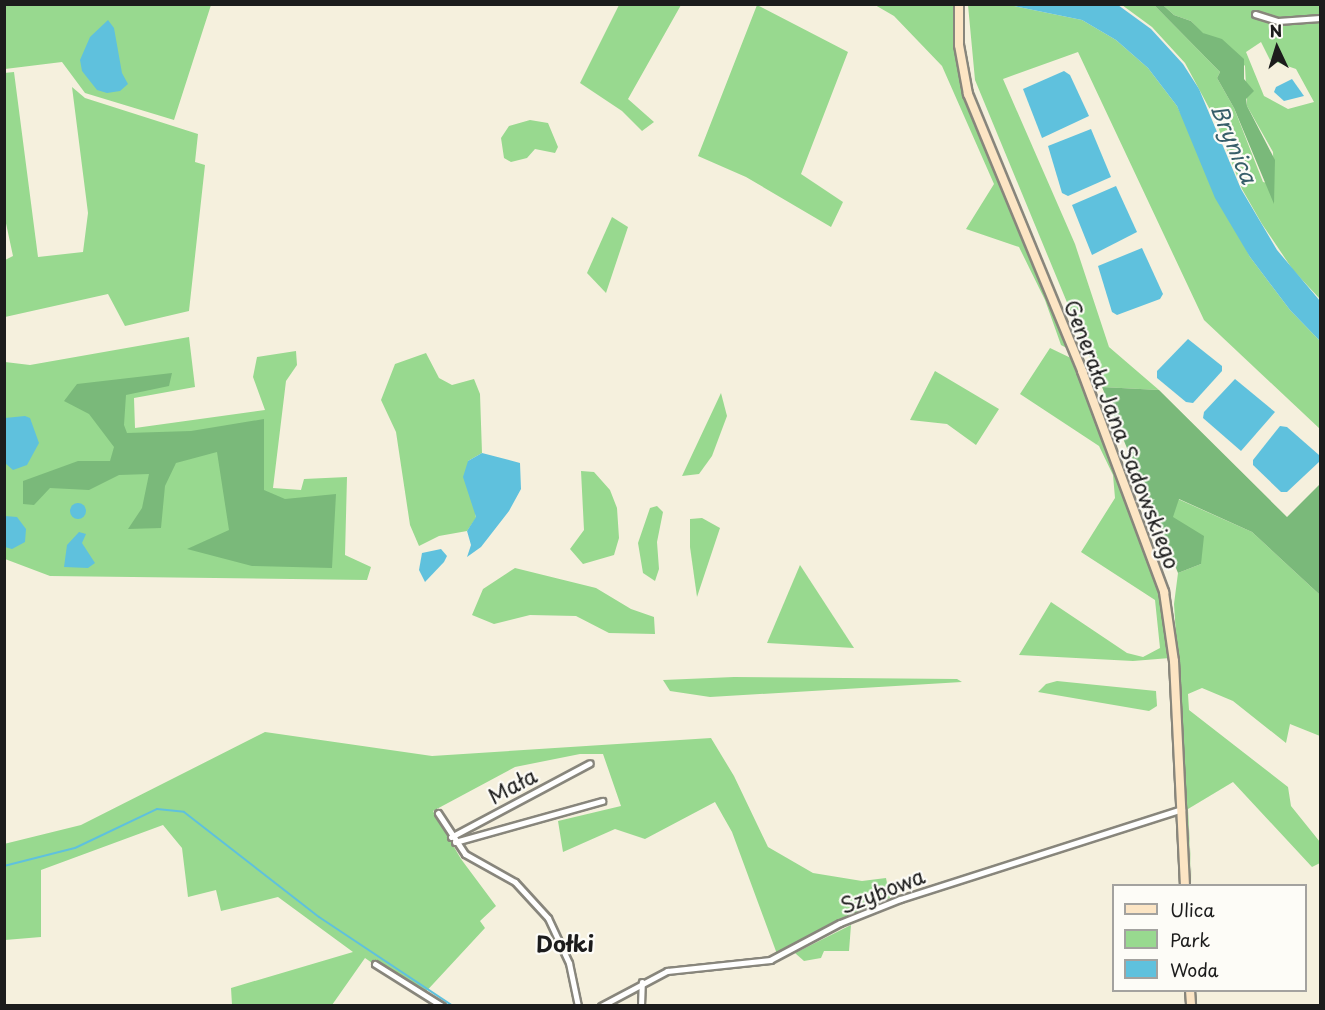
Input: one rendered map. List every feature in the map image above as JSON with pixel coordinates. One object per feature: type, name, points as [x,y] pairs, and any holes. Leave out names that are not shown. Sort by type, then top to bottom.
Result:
[{"type":"street","name":"Generała Jana Sadowskiego","points":[[959,8],[959,45],[968,94],[1082,371],[1164,592],[1173,651],[1185,884]]},
{"type":"street","points":[[1255,14],[1278,21],[1320,18]]},
{"type":"street","name":"Mała","points":[[453,839],[590,763]]},
{"type":"street","points":[[453,839],[602,801]]},
{"type":"street","name":"Szybowa","points":[[601,1005],[667,971],[770,960],[840,923],[900,899],[1182,809]]},
{"type":"street","points":[[438,813],[453,839],[473,861],[515,882],[548,918],[569,963],[579,1004]]},
{"type":"street","points":[[375,964],[442,1005]]},
{"type":"street","points":[[641,1005],[642,982]]},
{"type":"green space","points":[[5,5],[211,5],[174,120],[85,93],[62,62],[5,69]]},
{"type":"green space","points":[[619,5],[681,5],[628,99],[654,122],[642,131],[622,111],[580,83]]},
{"type":"green space","points":[[757,5],[848,52],[801,174],[843,202],[831,227],[746,177],[698,156]]},
{"type":"green space","points":[[875,5],[953,5],[955,46],[968,103],[1074,352],[1061,345],[1045,300],[1019,247],[966,229],[994,184],[942,66],[894,16]]},
{"type":"green space","points":[[968,5],[1009,5],[1082,20],[1116,40],[1148,68],[1177,106],[1250,257],[1290,310],[1320,341],[1320,429],[1204,320],[1078,52],[1003,79],[1075,244],[1109,347],[1159,390],[1102,387],[975,80]]},
{"type":"green space","points":[[1122,5],[1154,5],[1220,72],[1217,78],[1234,108],[1263,182],[1274,184],[1273,152],[1247,106],[1245,66],[1226,44],[1202,33],[1191,21],[1174,15],[1163,5],[1320,5],[1320,299],[1293,270],[1262,224],[1242,189],[1215,119],[1185,63],[1152,27]],"holes":[[[1261,42],[1270,60],[1296,69],[1314,102],[1288,109],[1264,96],[1246,52]]]},
{"type":"green space","points":[[1154,5],[1163,5],[1174,15],[1191,21],[1203,33],[1222,39],[1244,59],[1244,79],[1254,91],[1246,99],[1247,106],[1275,160],[1274,204],[1234,108],[1217,78],[1220,72]]},
{"type":"green space","points":[[14,72],[38,257],[83,252],[88,213],[72,87],[85,98],[198,134],[195,162],[205,165],[189,311],[125,326],[108,294],[5,317],[5,260],[13,256],[4,214],[4,73]]},
{"type":"green space","points":[[530,120],[548,123],[558,147],[555,153],[535,149],[527,158],[511,162],[504,158],[501,138],[509,126]]},
{"type":"green space","points":[[612,217],[628,227],[606,293],[587,273]]},
{"type":"green space","points":[[189,337],[195,387],[134,398],[135,428],[265,410],[253,377],[257,357],[296,351],[297,365],[286,381],[273,488],[301,490],[304,479],[347,477],[345,555],[371,567],[367,580],[50,576],[5,559],[5,362],[30,365]]},
{"type":"green space","points":[[1050,348],[1075,360],[1162,587],[1170,658],[1133,661],[1019,655],[1051,602],[1127,653],[1143,657],[1160,648],[1155,600],[1081,552],[1115,498],[1113,475],[1099,446],[1020,394]]},
{"type":"green space","points":[[426,353],[439,378],[452,385],[474,379],[480,394],[482,453],[468,461],[476,518],[467,531],[439,536],[419,546],[410,525],[396,432],[381,400],[395,364]]},
{"type":"green space","points":[[935,371],[999,409],[976,445],[947,424],[910,420]]},
{"type":"green space","points":[[172,373],[169,386],[126,395],[124,425],[127,433],[191,431],[264,419],[264,490],[285,499],[336,494],[332,568],[252,566],[187,549],[229,530],[217,452],[176,463],[165,486],[161,528],[128,529],[142,508],[149,474],[119,475],[89,490],[50,488],[34,505],[23,504],[23,481],[78,461],[110,461],[114,447],[89,414],[64,401],[77,384]]},
{"type":"green space","points":[[1102,387],[1159,390],[1287,517],[1320,484],[1320,595],[1252,532],[1179,499],[1173,517],[1204,536],[1201,564],[1178,573]]},
{"type":"green space","points":[[721,393],[727,416],[712,456],[699,474],[682,476]]},
{"type":"green space","points":[[581,471],[594,472],[610,490],[617,508],[619,538],[614,555],[583,564],[570,549],[584,530]]},
{"type":"green space","points":[[1178,499],[1252,532],[1320,595],[1320,736],[1290,724],[1286,743],[1233,701],[1202,688],[1188,694],[1189,710],[1288,787],[1291,806],[1320,842],[1320,863],[1312,867],[1233,782],[1188,809],[1192,884],[1174,604],[1178,573],[1201,564],[1172,517]]},
{"type":"green space","points":[[657,506],[663,512],[657,542],[659,569],[655,581],[643,573],[638,543],[650,508]]},
{"type":"green space","points":[[702,518],[720,528],[697,597],[690,547],[690,519]]},
{"type":"green space","points":[[800,565],[854,648],[767,643]]},
{"type":"green space","points":[[515,568],[596,588],[631,609],[654,617],[655,634],[609,633],[576,616],[530,615],[494,624],[472,615],[483,589]]},
{"type":"green space","points":[[734,677],[957,679],[962,682],[710,697],[670,691],[663,680]]},
{"type":"green space","points":[[1057,681],[1156,691],[1157,706],[1149,711],[1038,692],[1046,684]]},
{"type":"green space","points":[[265,732],[432,756],[711,738],[734,776],[768,847],[813,873],[862,881],[886,878],[890,898],[777,954],[732,832],[715,802],[645,839],[615,829],[563,852],[558,821],[621,806],[603,754],[580,754],[515,767],[433,811],[461,859],[496,906],[480,921],[485,928],[421,997],[365,958],[332,1005],[232,1005],[231,988],[353,952],[278,897],[221,911],[216,890],[188,897],[182,848],[163,825],[41,870],[41,937],[5,940],[4,844],[81,825]]},
{"type":"green space","points":[[851,925],[849,951],[824,951],[821,958],[804,961],[795,953]]},
{"type":"water","points":[[1009,5],[1118,5],[1151,29],[1183,64],[1199,89],[1241,189],[1277,250],[1320,301],[1320,341],[1290,310],[1250,257],[1215,198],[1177,106],[1148,68],[1116,40],[1082,20]]},
{"type":"water","points":[[108,20],[114,28],[122,73],[128,84],[120,91],[107,93],[97,90],[82,71],[80,60],[90,37]]},
{"type":"water","points":[[1064,71],[1070,75],[1089,116],[1042,138],[1023,89]]},
{"type":"water","points":[[1292,79],[1304,96],[1284,101],[1274,92],[1276,87]]},
{"type":"water","points":[[1091,129],[1111,177],[1068,196],[1062,193],[1048,146]]},
{"type":"water","points":[[1116,186],[1137,232],[1092,255],[1072,205]]},
{"type":"water","points":[[1142,248],[1163,294],[1160,299],[1117,315],[1112,312],[1098,266]]},
{"type":"water","points":[[1188,339],[1222,366],[1222,371],[1193,403],[1186,402],[1157,378],[1157,371]]},
{"type":"water","points":[[1235,379],[1275,412],[1241,451],[1203,418],[1204,412]]},
{"type":"water","points":[[25,416],[30,418],[39,443],[27,465],[13,470],[5,463],[5,418]]},
{"type":"water","points":[[1280,426],[1287,427],[1319,455],[1320,461],[1287,492],[1281,492],[1253,465],[1253,460]]},
{"type":"water","points":[[482,453],[520,463],[521,489],[509,511],[481,547],[467,557],[471,545],[467,531],[476,517],[463,477],[468,461]]},
{"type":"water","points":[[78,503],[86,511],[78,519],[70,511]]},
{"type":"water","points":[[5,516],[17,517],[26,529],[25,542],[12,549],[5,547]]},
{"type":"water","points":[[79,532],[86,534],[82,543],[95,563],[88,568],[64,567],[67,545]]},
{"type":"water","points":[[441,549],[447,556],[425,582],[419,570],[422,553]]},
{"type":"waterway","points":[[4,866],[75,848],[157,809],[184,812],[319,917],[453,1006]]},
{"type":"district","name":"Dołki","points":[[565,943]]},
{"type":"water label","name":"Brynica","points":[[1235,143]]}]
